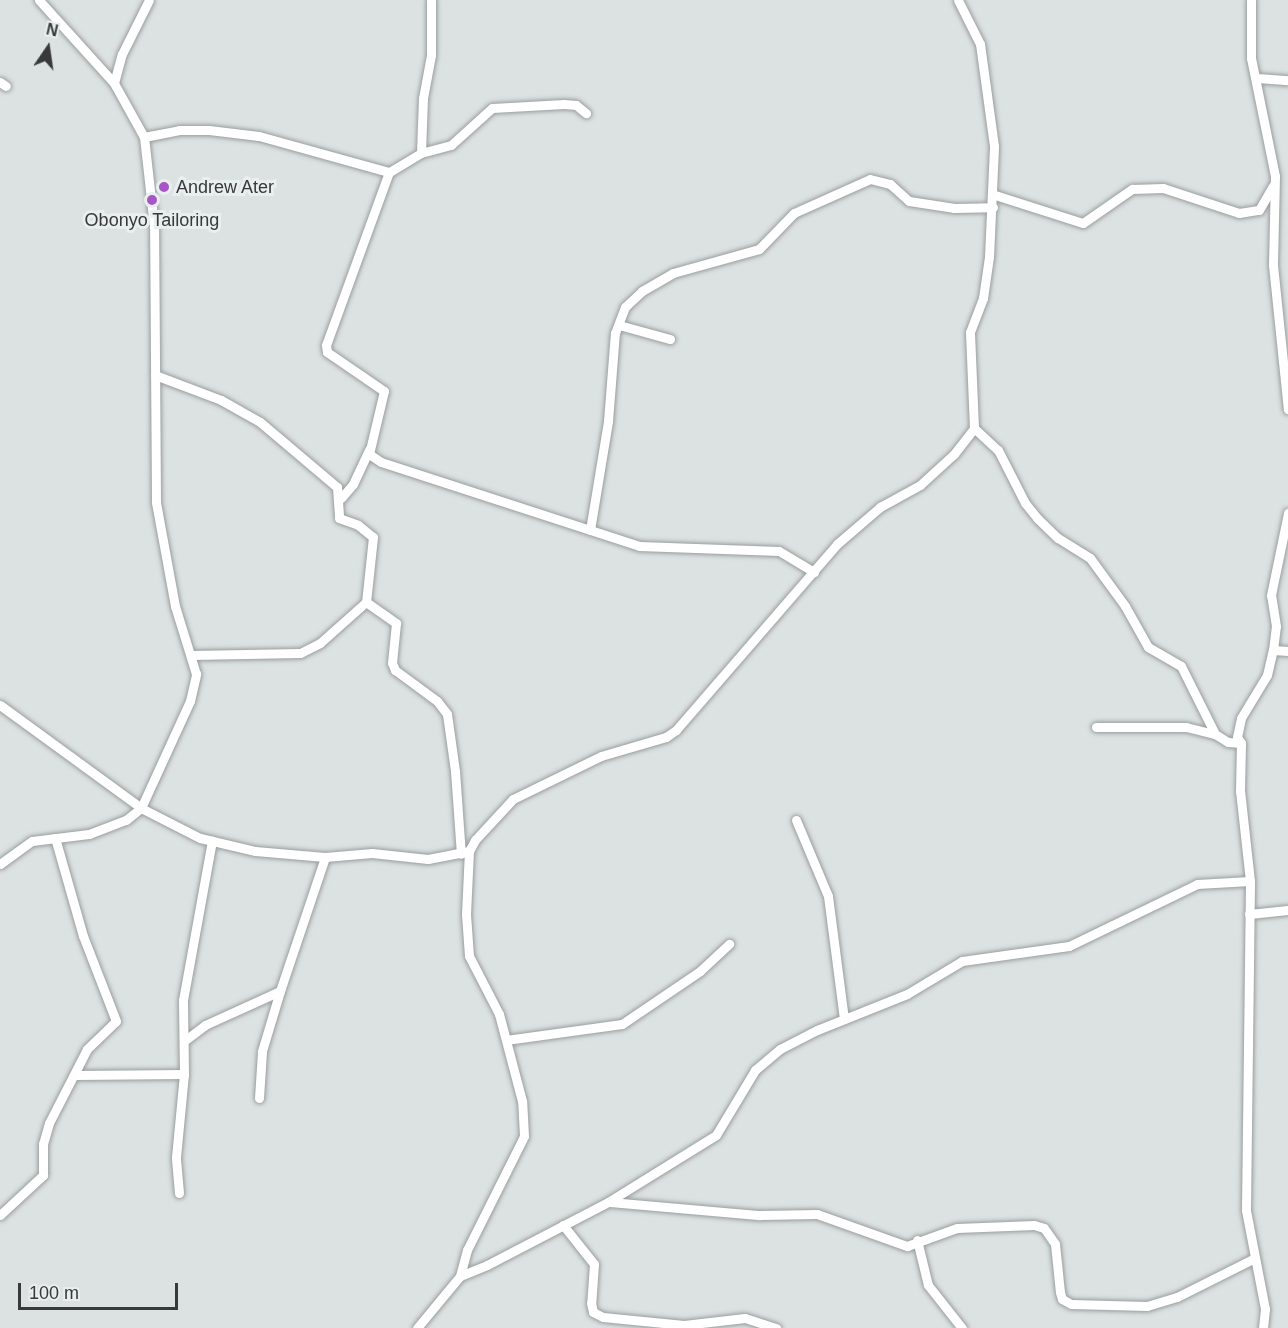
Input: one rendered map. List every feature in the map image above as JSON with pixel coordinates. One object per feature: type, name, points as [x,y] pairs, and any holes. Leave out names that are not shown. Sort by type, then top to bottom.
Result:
[{"type":"street","points":[[0,864],[32,842],[89,834],[126,820],[141,808],[190,701],[196,674],[175,606],[156,502],[154,226],[144,137],[114,83],[39,0]]},
{"type":"street","points":[[114,83],[122,54],[149,0]]},
{"type":"street","points":[[421,153],[423,98],[431,55],[431,0]]},
{"type":"street","points":[[0,705],[141,808],[212,841],[255,851],[325,857],[372,853],[428,859],[465,852],[513,799],[601,756],[666,737],[676,730],[814,572],[863,521],[920,485],[954,454],[974,428],[970,332],[983,298],[994,195],[994,146],[980,44],[958,0]]},
{"type":"street","points":[[1251,0],[1251,58],[1257,78],[1275,181],[1272,265],[1288,409]]},
{"type":"street","points":[[1257,78],[1288,80]]},
{"type":"street","points":[[341,498],[353,484],[369,448],[384,391],[325,350],[389,171],[421,153],[451,145],[492,108],[564,104],[576,105],[586,113]]},
{"type":"street","points":[[144,137],[179,130],[209,130],[259,136],[389,171]]},
{"type":"street","points":[[590,530],[619,325],[626,307],[642,291],[673,273],[759,249],[794,213],[856,182],[882,180],[909,201],[925,205],[993,207]]},
{"type":"street","points":[[994,195],[1083,223],[1132,189],[1145,187],[1163,188],[1239,213],[1251,213],[1259,210],[1275,181]]},
{"type":"street","points":[[619,325],[670,339]]},
{"type":"street","points":[[155,375],[221,400],[260,422],[314,464],[337,487],[341,498],[339,518],[358,525],[373,537],[366,602],[320,643],[300,653],[192,655]]},
{"type":"street","points":[[974,428],[998,450],[1025,503],[1036,518],[1058,538],[1090,558],[1125,606],[1148,647],[1181,666],[1215,734]]},
{"type":"street","points":[[369,448],[369,454],[381,462],[639,546],[779,551],[814,572]]},
{"type":"street","points":[[1263,1328],[1265,1309],[1246,1210],[1250,881],[1240,790],[1241,743],[1237,737],[1240,718],[1267,675],[1273,650],[1276,626],[1271,595],[1288,513]]},
{"type":"street","points":[[366,602],[396,623],[392,663],[395,670],[437,701],[447,714],[465,852],[469,956],[499,1014],[522,1101],[524,1136],[467,1250],[460,1275],[417,1328]]},
{"type":"street","points":[[1273,650],[1288,651]]},
{"type":"street","points":[[1096,727],[1185,727],[1215,734],[1228,742],[1241,743]]},
{"type":"street","points":[[796,820],[828,896],[844,1019]]},
{"type":"street","points":[[0,1215],[43,1175],[45,1133],[87,1049],[116,1017],[83,936],[55,838]]},
{"type":"street","points":[[179,1193],[178,1117],[184,1074],[183,999],[212,841]]},
{"type":"street","points":[[259,1098],[262,1051],[325,857]]},
{"type":"street","points":[[460,1275],[608,1202],[716,1135],[755,1070],[780,1050],[844,1019],[907,994],[962,961],[1069,945],[1197,884],[1250,881]]},
{"type":"street","points":[[1248,914],[1288,910]]},
{"type":"street","points":[[506,1040],[622,1024],[700,971],[729,944]]},
{"type":"street","points":[[184,1041],[205,1025],[280,991]]},
{"type":"street","points":[[74,1074],[184,1074]]},
{"type":"street","points":[[608,1202],[760,1215],[817,1214],[894,1244],[907,1246],[917,1240],[957,1228],[1035,1225],[1044,1228],[1055,1244],[1062,1299],[1071,1304],[1147,1306],[1177,1297],[1255,1258]]},
{"type":"street","points":[[563,1225],[594,1264],[593,1312],[639,1322],[685,1327],[746,1318],[776,1328]]},
{"type":"street","points":[[917,1240],[928,1285],[962,1328]]},
{"type":"place","name":"Andrew Ater","points":[[164,187]]},
{"type":"place","name":"Obonyo Tailoring","points":[[152,200]]}]
